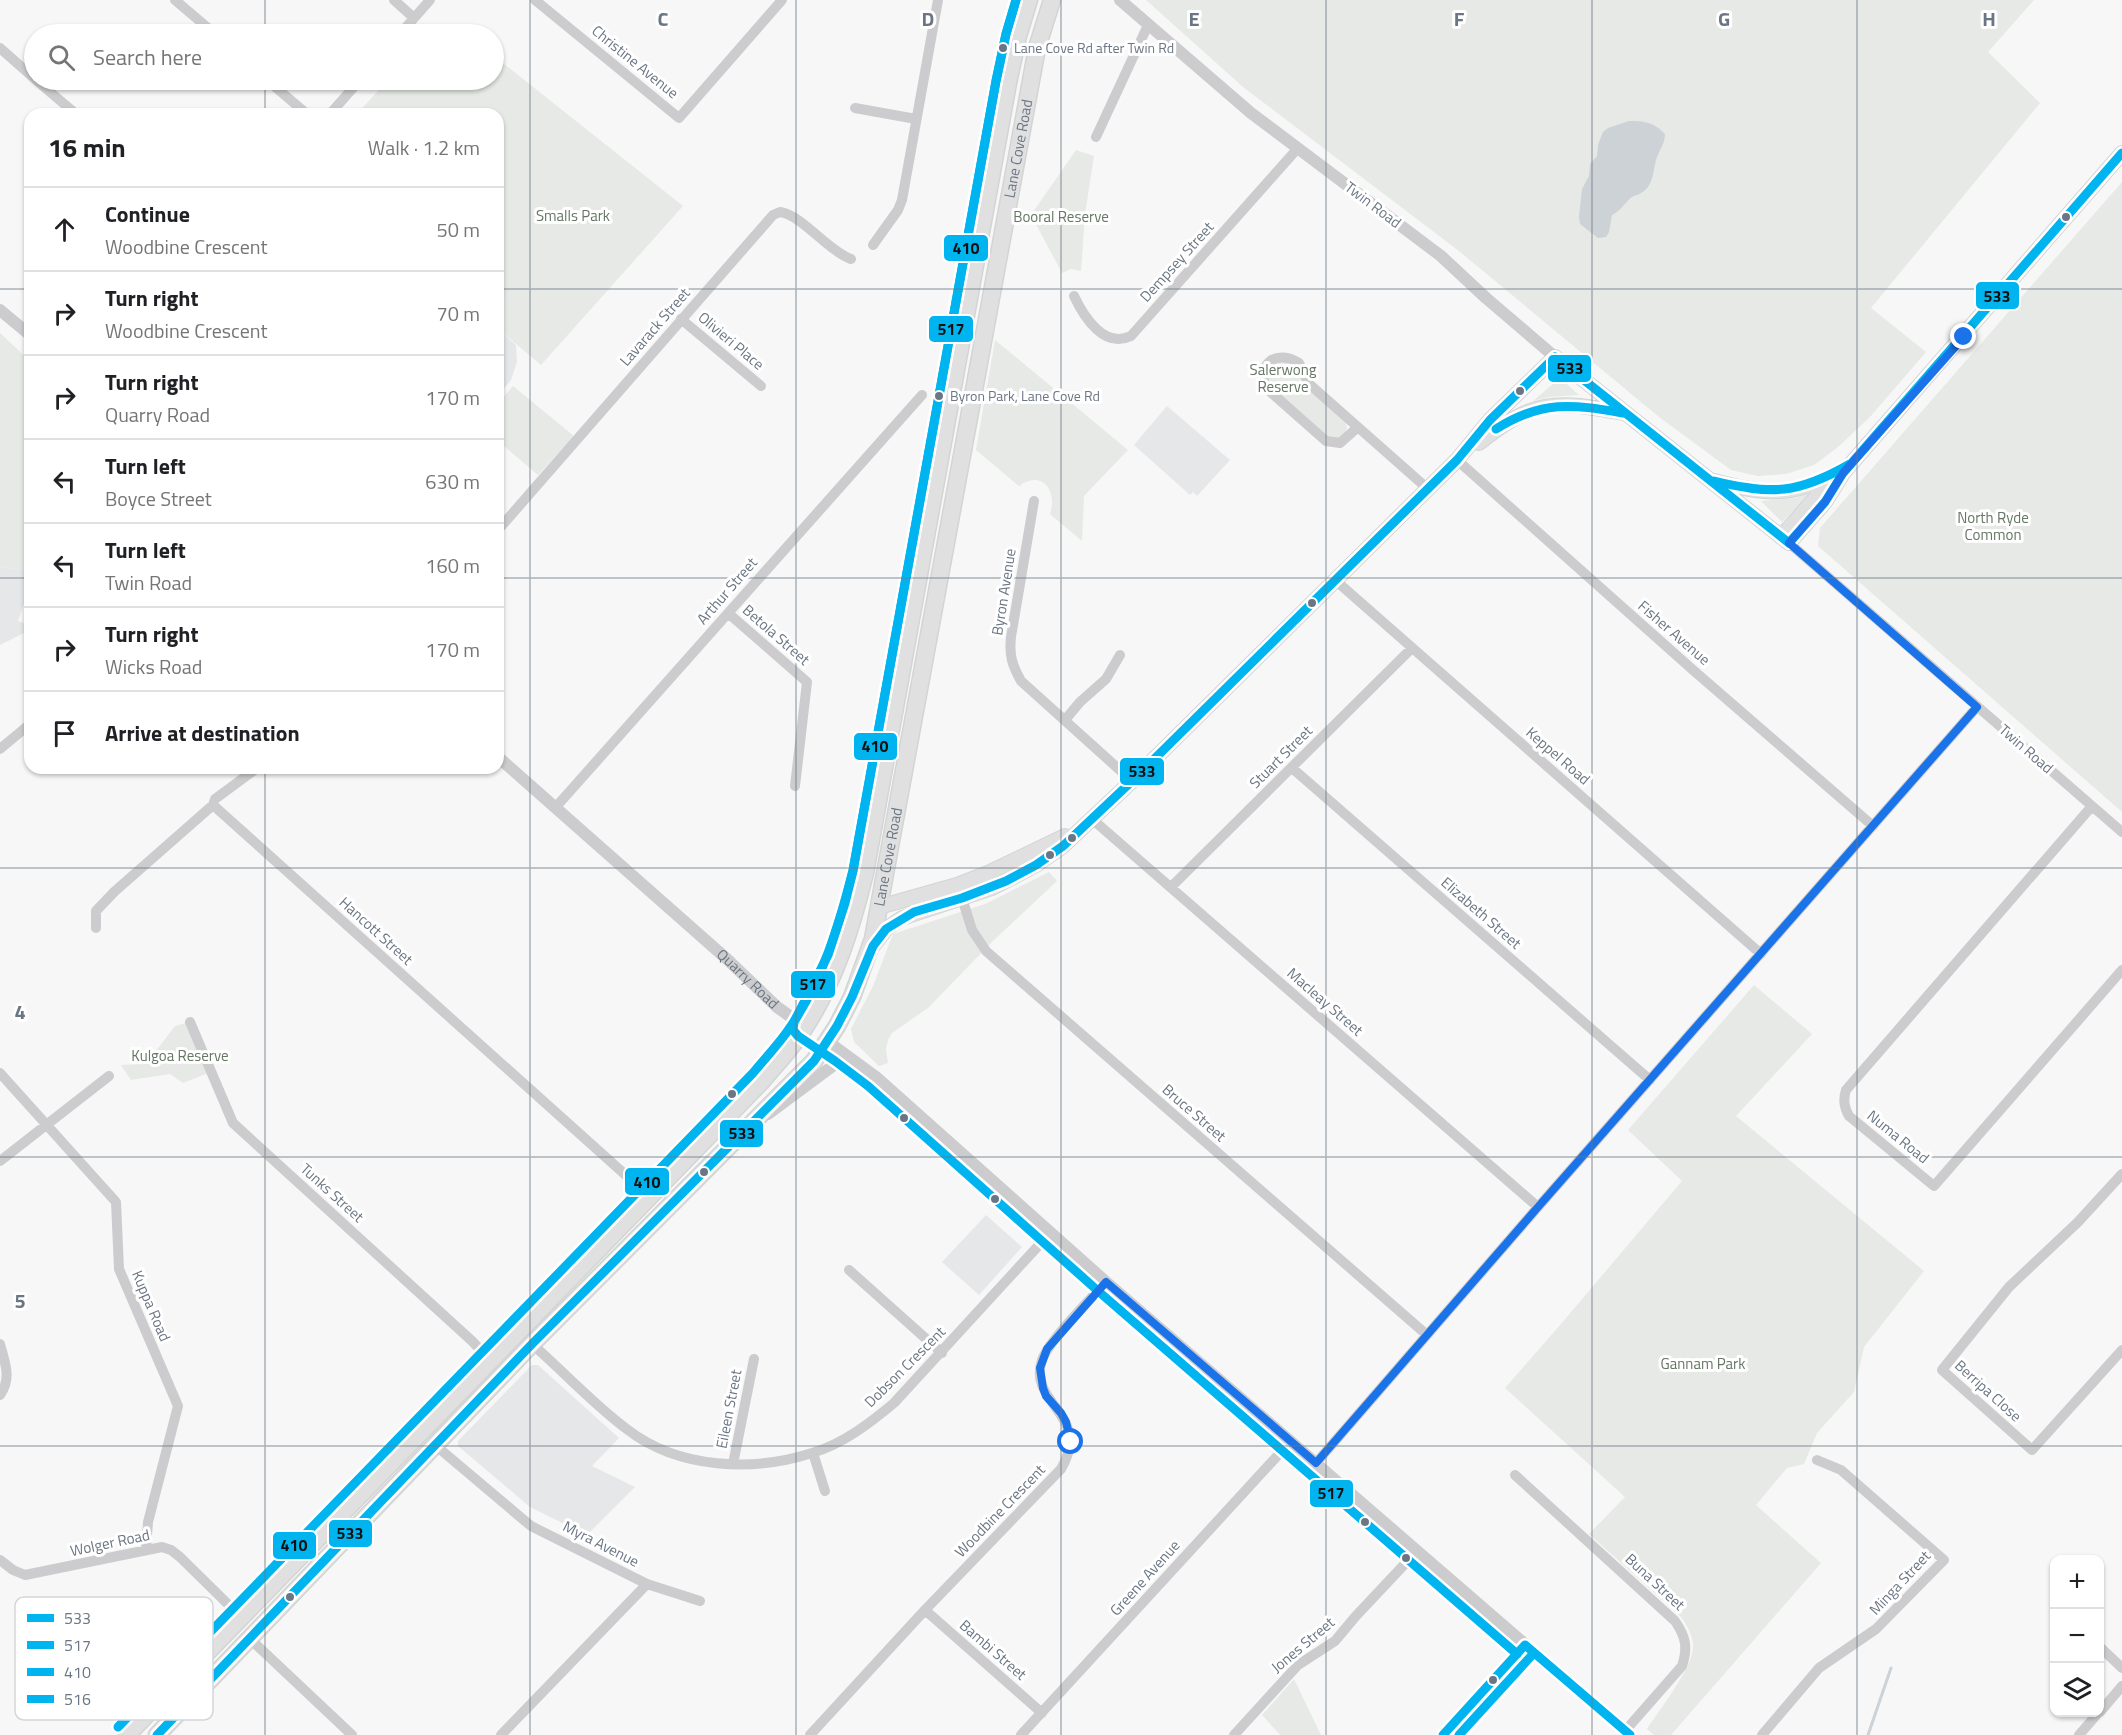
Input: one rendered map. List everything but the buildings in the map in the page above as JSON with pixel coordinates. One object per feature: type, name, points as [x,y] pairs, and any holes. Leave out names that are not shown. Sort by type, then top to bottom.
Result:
[{"type":"highway","name":"Lane Cove Road","points":[[213,1646],[762,1081],[805,1027],[839,960],[857,906],[873,834],[1008,83],[1018,36],[1029,0]]},
{"type":"highway","name":"Lane Cove Road","points":[[213,1676],[532,1344],[814,1061],[852,997],[870,952],[1037,48],[1052,0]]},
{"type":"highway","points":[[839,960],[867,916],[879,907]]},
{"type":"highway","name":"Quarry Road","points":[[805,1027],[827,1041]]},
{"type":"highway","name":"Lane Cove Road","points":[[127,1735],[141,1720]]},
{"type":"highway","name":"Lane Cove Road","points":[[157,1735],[171,1720]]},
{"type":"main road","points":[[1785,540],[1818,495],[1843,473],[2122,153]]},
{"type":"main road","points":[[1457,460],[1498,428],[1558,360]]},
{"type":"main road","points":[[870,952],[881,934],[898,920],[914,912],[992,888],[1036,865],[1063,846],[1428,489],[1457,460],[1490,420],[1558,360]]},
{"type":"main road","name":"Twin Road","points":[[1558,360],[1785,540]]},
{"type":"main road","name":"Twin Road","points":[[1498,428],[1523,412],[1556,404],[1586,406],[1625,413]]},
{"type":"main road","points":[[1710,480],[1746,489],[1776,492],[1814,484],[1853,461]]},
{"type":"main road","points":[[879,907],[957,885],[1000,868],[1037,851],[1092,819]]},
{"type":"main road","points":[[957,885],[962,898]]},
{"type":"street","points":[[175,0],[203,24]]},
{"type":"street","points":[[394,0],[414,18]]},
{"type":"street","points":[[409,24],[430,0]]},
{"type":"street","name":"Christine Avenue","points":[[535,0],[679,118],[782,0]]},
{"type":"street","points":[[873,245],[898,210],[902,200],[938,0]]},
{"type":"street","name":"Twin Road","points":[[1120,0],[1223,90],[1441,256],[1558,360]]},
{"type":"street","points":[[1096,137],[1148,25]]},
{"type":"street","points":[[0,48],[24,69]]},
{"type":"street","points":[[48,90],[69,108]]},
{"type":"street","points":[[279,90],[300,108]]},
{"type":"street","points":[[335,108],[351,90]]},
{"type":"street","points":[[855,108],[916,119]]},
{"type":"street","name":"Dempsey Street","points":[[1074,296],[1085,317],[1107,337],[1124,340],[1131,336],[1298,148]]},
{"type":"street","name":"Lavarack Street","points":[[504,523],[767,220],[780,212],[793,216],[839,255],[851,260]]},
{"type":"street","points":[[0,310],[24,330]]},
{"type":"street","name":"Olivieri Place","points":[[681,319],[761,386]]},
{"type":"street","points":[[1358,427],[1340,443],[1334,444],[1326,441],[1266,388],[1263,376],[1268,363],[1277,357],[1285,356],[1299,363],[1308,383],[1358,427],[1428,489]]},
{"type":"street","name":"Arthur Street","points":[[555,808],[922,395]]},
{"type":"street","name":"Fisher Avenue","points":[[1457,460],[1873,826]]},
{"type":"street","name":"Byron Avenue","points":[[1034,501],[1011,637],[1010,652],[1013,667],[1021,681],[1132,781]]},
{"type":"street","name":"Twin Road","points":[[1785,540],[2122,832]]},
{"type":"street","name":"Keppel Road","points":[[1335,580],[1761,954]]},
{"type":"street","name":"Betola Street","points":[[728,613],[807,682],[795,786]]},
{"type":"street","name":"Stuart Street","points":[[1171,887],[1412,648]]},
{"type":"street","points":[[1065,720],[1080,702],[1106,679],[1120,655]]},
{"type":"street","points":[[1316,1463],[1977,707]]},
{"type":"street","points":[[0,749],[24,729]]},
{"type":"street","name":"Quarry Road","points":[[504,762],[728,960],[777,1007],[805,1027]]},
{"type":"street","name":"Elizabeth Street","points":[[1292,768],[1650,1080]]},
{"type":"street","points":[[96,928],[96,911],[114,892],[213,805],[215,799],[249,774]]},
{"type":"street","name":"Hancott Street","points":[[213,805],[649,1196]]},
{"type":"street","name":"Numa Road","points":[[2092,806],[1846,1090],[1844,1098],[1848,1116],[1934,1186],[2122,970]]},
{"type":"street","name":"Macleay Street","points":[[1092,819],[1538,1207]]},
{"type":"street","name":"Bruce Street","points":[[962,898],[974,934],[986,951],[1427,1335]]},
{"type":"street","name":"Tunks Street","points":[[190,1022],[233,1123],[472,1341],[491,1361]]},
{"type":"street","name":"Quarry Road","points":[[827,1041],[876,1077],[1106,1282],[1628,1733]]},
{"type":"street","points":[[750,1124],[782,1105],[830,1067],[839,1064],[852,1065],[876,1077]]},
{"type":"street","name":"Kuppa Road","points":[[0,1073],[116,1202],[119,1269],[178,1406],[148,1522],[146,1549]]},
{"type":"street","points":[[0,1161],[109,1076]]},
{"type":"street","name":"Berripa Close","points":[[2122,1174],[2078,1222],[2009,1287],[1942,1370],[2032,1450],[2122,1350]]},
{"type":"street","name":"Dobson Crescent","points":[[532,1344],[628,1431],[638,1437],[693,1460],[733,1464],[773,1462],[813,1453],[832,1445],[874,1420],[894,1403],[942,1353],[1051,1233]]},
{"type":"street","points":[[849,1270],[942,1353]]},
{"type":"street","name":"Woodbine Crescent","points":[[810,1735],[925,1610],[1061,1469],[1071,1442],[1070,1434],[1061,1413],[1046,1396],[1040,1368],[1047,1349],[1106,1282]]},
{"type":"street","points":[[0,1344],[8,1377],[6,1387],[0,1395]]},
{"type":"street","name":"Eileen Street","points":[[733,1464],[754,1359]]},
{"type":"street","name":"Greene Avenue","points":[[1021,1735],[1291,1441]]},
{"type":"street","name":"Myra Avenue","points":[[435,1445],[531,1526],[647,1584],[501,1735]]},
{"type":"street","points":[[813,1453],[825,1491]]},
{"type":"street","name":"Minga Street","points":[[1762,1735],[1819,1668],[1876,1629],[1944,1560],[1841,1470],[1817,1460]]},
{"type":"street","name":"Buna Street","points":[[1515,1475],[1675,1621],[1683,1633],[1686,1654],[1682,1666],[1628,1733]]},
{"type":"street","name":"Wolger Road","points":[[0,1560],[13,1570],[25,1575],[162,1547],[171,1550],[241,1617]]},
{"type":"street","name":"Jones Street","points":[[1234,1735],[1293,1670],[1335,1641],[1417,1551]]},
{"type":"street","points":[[647,1584],[700,1601]]},
{"type":"street","name":"Bambi Street","points":[[925,1610],[1042,1713]]},
{"type":"street","points":[[249,1638],[352,1735]]},
{"type":"street","points":[[1443,1735],[1524,1645]]},
{"type":"street","points":[[2104,1651],[2122,1668]]},
{"type":"street","points":[[2104,1706],[2122,1686]]},
{"type":"street","points":[[2079,1735],[2095,1717]]},
{"type":"shaded area","points":[[1629,121],[1644,122],[1657,127],[1665,134],[1664,141],[1648,187],[1632,197],[1612,215],[1606,237],[1598,238],[1580,224],[1582,189],[1589,176],[1590,164],[1597,156],[1603,132]]},
{"type":"shaded area","points":[[504,334],[516,345],[517,362],[511,380],[504,388]]},
{"type":"shaded area","points":[[1167,406],[1230,460],[1197,496],[1193,492],[1190,495],[1134,445]]},
{"type":"shaded area","points":[[0,567],[24,570],[24,604],[18,621],[24,623],[24,633],[0,645]]},
{"type":"shaded area","points":[[986,1215],[1022,1247],[979,1295],[942,1262]]},
{"type":"shaded area","points":[[532,1365],[538,1365],[619,1438],[592,1466],[635,1487],[587,1535],[530,1507],[458,1446],[458,1441]]},
{"type":"green space","points":[[1146,0],[2034,0],[1988,52],[2040,103],[1871,308],[1926,352],[1870,417],[1838,447],[1814,465],[1786,474],[1758,476],[1731,470],[1659,417],[1459,251],[1243,87]]},
{"type":"green space","name":"Smalls Park","points":[[504,64],[683,206],[541,365],[504,334],[504,108],[362,108],[379,90],[504,90]]},
{"type":"green space","name":"Booral Reserve","points":[[1076,150],[1094,156],[1085,214],[1081,271],[1071,269],[1062,273],[1031,215]]},
{"type":"green space","name":"North Ryde Common","points":[[2122,182],[2122,812],[1818,546],[1820,528]]},
{"type":"green space","points":[[0,333],[24,355],[24,570],[0,567]]},
{"type":"green space","points":[[995,340],[1128,450],[1084,496],[1082,541],[1050,514],[1052,498],[1046,485],[1035,480],[1027,481],[1019,486],[976,450]]},
{"type":"green space","name":"Salerwong Reserve","points":[[1284,361],[1296,369],[1302,384],[1346,423],[1347,429],[1340,438],[1330,438],[1269,385],[1268,372],[1273,364]]},
{"type":"green space","points":[[1560,378],[1579,395],[1549,397],[1533,401]]},
{"type":"green space","points":[[513,386],[574,436],[538,475],[504,446],[504,396]]},
{"type":"green space","points":[[1811,493],[1782,522],[1761,501],[1796,498]]},
{"type":"green space","points":[[1049,872],[1057,881],[992,942],[928,1008],[892,1033],[886,1049],[888,1063],[879,1066],[854,1042],[851,1029],[873,986],[893,934],[985,904]]},
{"type":"green space","name":"Gannam Park","points":[[1754,985],[1812,1034],[1736,1116],[1924,1271],[1864,1347],[1854,1392],[1817,1433],[1804,1464],[1787,1468],[1756,1505],[1821,1563],[1671,1735],[1654,1735],[1647,1729],[1681,1678],[1691,1657],[1693,1644],[1690,1632],[1681,1617],[1589,1534],[1625,1497],[1505,1388],[1682,1181],[1628,1130]]},
{"type":"green space","name":"Kulgoa Reserve","points":[[190,1022],[211,1072],[183,1083],[170,1074],[131,1080],[121,1065],[146,1064],[175,1026]]},
{"type":"green space","points":[[1294,1679],[1321,1735],[1280,1735],[1262,1715]]},
{"type":"waterway","points":[[1868,1735],[1891,1668]]},
{"type":"transit line","name":"517","points":[[1016,0],[996,81],[853,871],[828,955],[794,1022],[793,1030],[798,1036],[868,1086],[1098,1291],[1517,1654]]},
{"type":"transit line","name":"410","points":[[213,1629],[753,1073],[787,1032],[812,990],[836,931],[853,870],[996,81],[1016,0]]},
{"type":"transit line","name":"533","points":[[213,1677],[532,1344],[814,1061],[837,1026],[873,946],[886,929],[914,912],[962,898],[1006,881],[1036,865],[1063,846],[1132,781],[1457,460],[1490,420],[1555,357],[1789,543],[1825,502],[1843,473],[2122,153]]},
{"type":"transit line","name":"533","points":[[1496,429],[1528,413],[1558,407],[1573,406],[1623,413]]},
{"type":"transit line","name":"533","points":[[1714,481],[1734,486],[1769,490],[1784,489],[1815,481],[1850,464]]},
{"type":"transit line","name":"516","points":[[1525,1645],[1630,1735]]},
{"type":"transit line","name":"516","points":[[1443,1735],[1525,1645]]},
{"type":"transit line","name":"517","points":[[1459,1735],[1534,1653]]},
{"type":"transit line","name":"410","points":[[118,1727],[125,1720]]},
{"type":"transit line","name":"533","points":[[157,1735],[171,1720]]},
{"type":"place","name":"Lane Cove Rd after Twin Rd","points":[[1003,48]]},
{"type":"place","name":"Byron Park, Lane Cove Rd","points":[[939,396]]},
{"type":"route","points":[[1071,1442],[1066,1422],[1046,1396],[1040,1378],[1040,1368],[1047,1349],[1106,1282],[1316,1463],[1977,707],[1789,543],[1825,502],[1843,473],[1964,337]]}]
